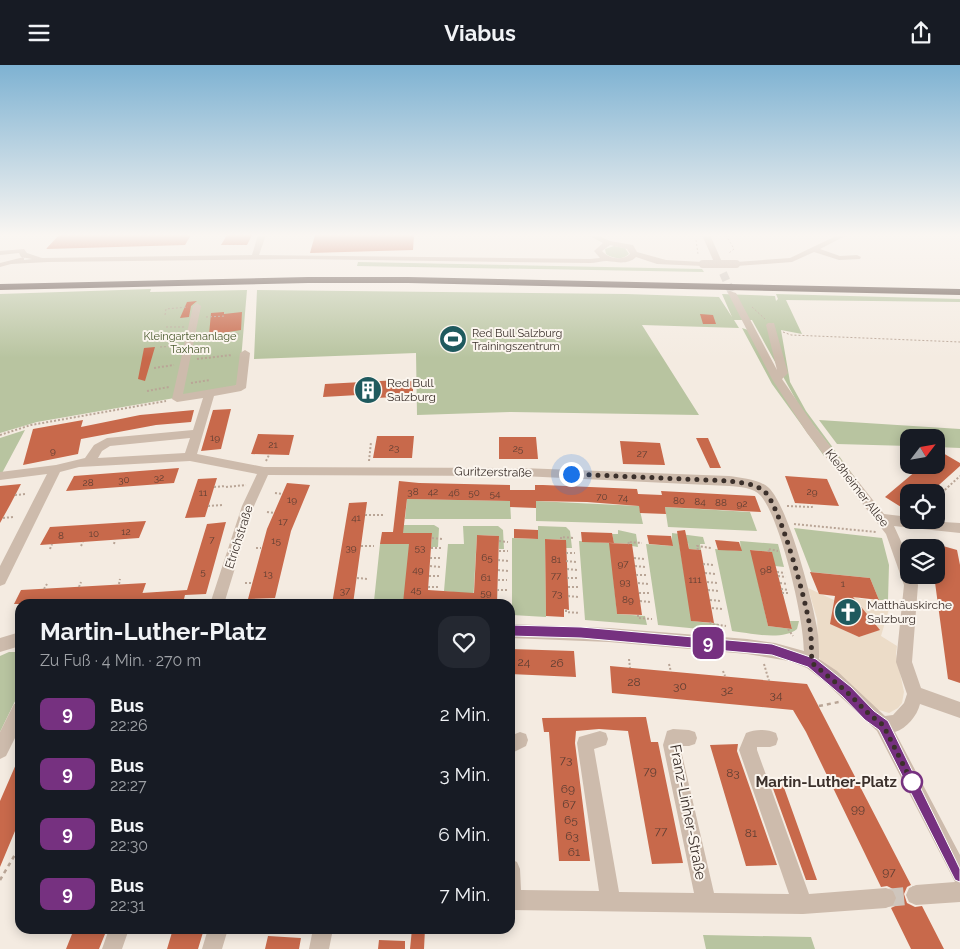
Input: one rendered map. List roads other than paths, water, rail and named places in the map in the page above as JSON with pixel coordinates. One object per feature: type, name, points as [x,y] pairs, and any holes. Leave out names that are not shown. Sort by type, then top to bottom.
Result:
[{"type":"highway","points":[[0,279],[122,276]]},
{"type":"highway","points":[[562,276],[960,283]]},
{"type":"highway","points":[[0,287],[354,280],[960,292]]},
{"type":"street","name":"Kleßheimer Allee","points":[[732,293],[777,379],[817,437],[886,525],[899,550],[911,585],[904,662],[915,694]]},
{"type":"street","points":[[195,314],[177,399],[241,388],[245,353]]},
{"type":"street","points":[[771,325],[783,373],[777,379]]},
{"type":"street","points":[[190,457],[210,393]]},
{"type":"street","points":[[90,462],[94,453],[107,443],[198,433]]},
{"type":"street","name":"Guritzerstraße","points":[[0,476],[56,469],[90,462],[190,457],[262,473],[391,471],[522,473],[749,484],[765,492],[773,501],[782,524],[810,628],[812,663]]},
{"type":"street","points":[[0,580],[56,469]]},
{"type":"street","name":"Etrichstraße","points":[[219,599],[247,509],[262,473]]},
{"type":"street","points":[[886,525],[960,528]]},
{"type":"street","points":[[515,631],[581,633],[772,649],[812,663],[883,725],[960,875]]},
{"type":"street","points":[[0,645],[15,640]]},
{"type":"street","points":[[883,725],[897,723],[911,708],[915,694],[960,710]]},
{"type":"street","points":[[0,750],[15,720]]},
{"type":"street","name":"Franz-Linher-Straße","points":[[689,737],[673,737],[671,745],[706,903]]},
{"type":"street","points":[[600,739],[585,743],[612,902]]},
{"type":"street","points":[[770,739],[752,739],[748,750],[803,904]]},
{"type":"street","points":[[916,895],[960,892]]},
{"type":"street","points":[[515,900],[803,904],[886,898]]},
{"type":"street","points":[[112,949],[117,934]]},
{"type":"street","points":[[212,949],[216,934]]},
{"type":"street","points":[[319,949],[322,934]]},
{"type":"tunnel","points":[[724,276],[732,293]]},
{"type":"tunnel","points":[[886,898],[916,895]]},
{"type":"place","name":"Red Bull Salzburg Trainingszentrum","points":[[453,339]]},
{"type":"place","name":"Red Bull Salzburg","points":[[368,390]]},
{"type":"place","name":"Matthäuskirche Salzburg","points":[[848,612]]},
{"type":"place","name":"Martin-Luther-Platz","points":[[912,782]]},
{"type":"park label","name":"Kleingartenanlage Taxham","points":[[190,342]]}]
